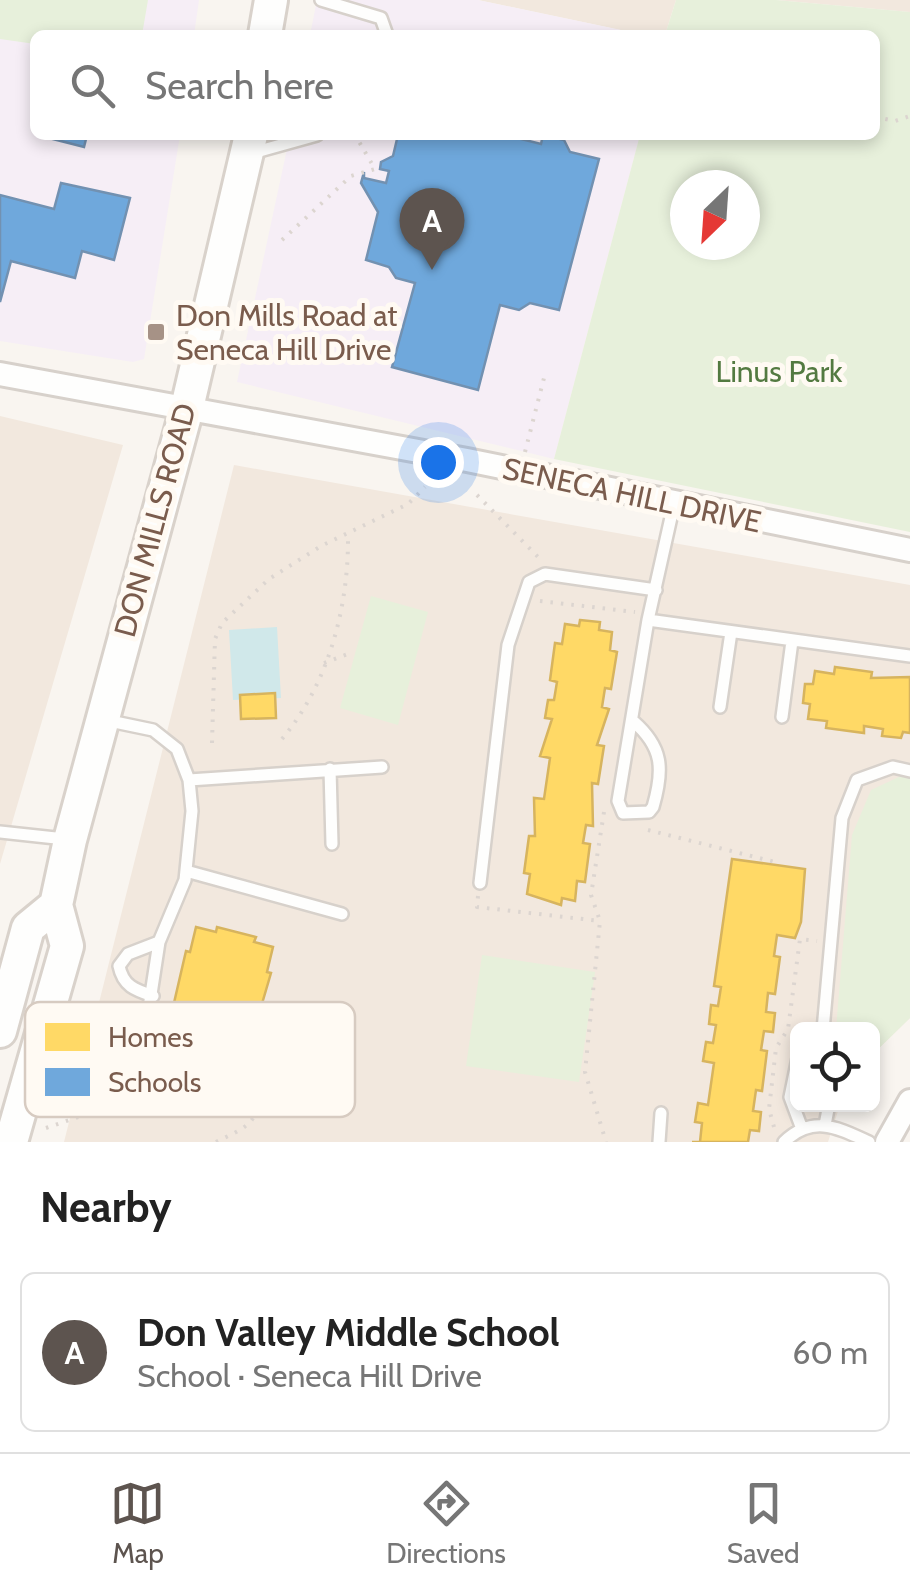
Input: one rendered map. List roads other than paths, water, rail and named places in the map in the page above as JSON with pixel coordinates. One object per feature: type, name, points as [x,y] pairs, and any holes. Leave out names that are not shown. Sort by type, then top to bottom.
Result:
[{"type":"main road","points":[[267,30],[270,0]]},
{"type":"main road","name":"DON MILLS ROAD","points":[[51,1002],[67,946],[56,904],[70,840],[186,412],[249,145]]},
{"type":"main road","name":"DON MILLS ROAD","points":[[0,1032],[28,928],[56,904]]},
{"type":"main road","name":"DON MILLS ROAD","points":[[12,1142],[25,1096]]},
{"type":"street","name":"SENECA HILL DRIVE","points":[[0,374],[186,412],[518,471],[910,550]]},
{"type":"street","points":[[887,1142],[910,1101]]},
{"type":"lane","points":[[321,0],[380,18],[385,30]]},
{"type":"lane","points":[[249,145],[283,140]]},
{"type":"lane","points":[[633,721],[652,738],[661,756],[654,806],[648,812],[629,815],[623,813],[618,801],[633,721],[642,620],[656,590],[674,504]]},
{"type":"lane","points":[[480,883],[508,645],[520,598],[536,576],[656,590]]},
{"type":"lane","points":[[642,620],[910,656]]},
{"type":"lane","points":[[720,707],[731,632]]},
{"type":"lane","points":[[782,717],[792,642]]},
{"type":"lane","points":[[101,720],[152,730],[177,749],[189,780],[192,811],[186,872],[159,942],[152,1002]]},
{"type":"lane","points":[[189,780],[382,767]]},
{"type":"lane","points":[[824,1022],[842,818],[857,780],[893,767],[910,771]]},
{"type":"lane","points":[[330,769],[332,844]]},
{"type":"lane","points":[[0,832],[70,840]]},
{"type":"lane","points":[[186,872],[342,914]]},
{"type":"lane","points":[[153,996],[132,988],[121,978],[118,966],[128,954],[159,942]]},
{"type":"lane","points":[[659,1142],[661,1112]]},
{"type":"lane","points":[[796,1112],[802,1129]]},
{"type":"lane","points":[[825,1125],[827,1112]]},
{"type":"lane","points":[[784,1142],[802,1129],[834,1124],[869,1142]]},
{"type":"water","points":[[277,627],[281,698],[233,700],[229,630]]},
{"type":"place","name":"Don Valley Middle School","points":[[432,270]]},
{"type":"place","name":"Don Mills Road at Seneca Hill Drive","points":[[156,332]]},
{"type":"park label","name":"Linus Park","points":[[779,371]]}]
